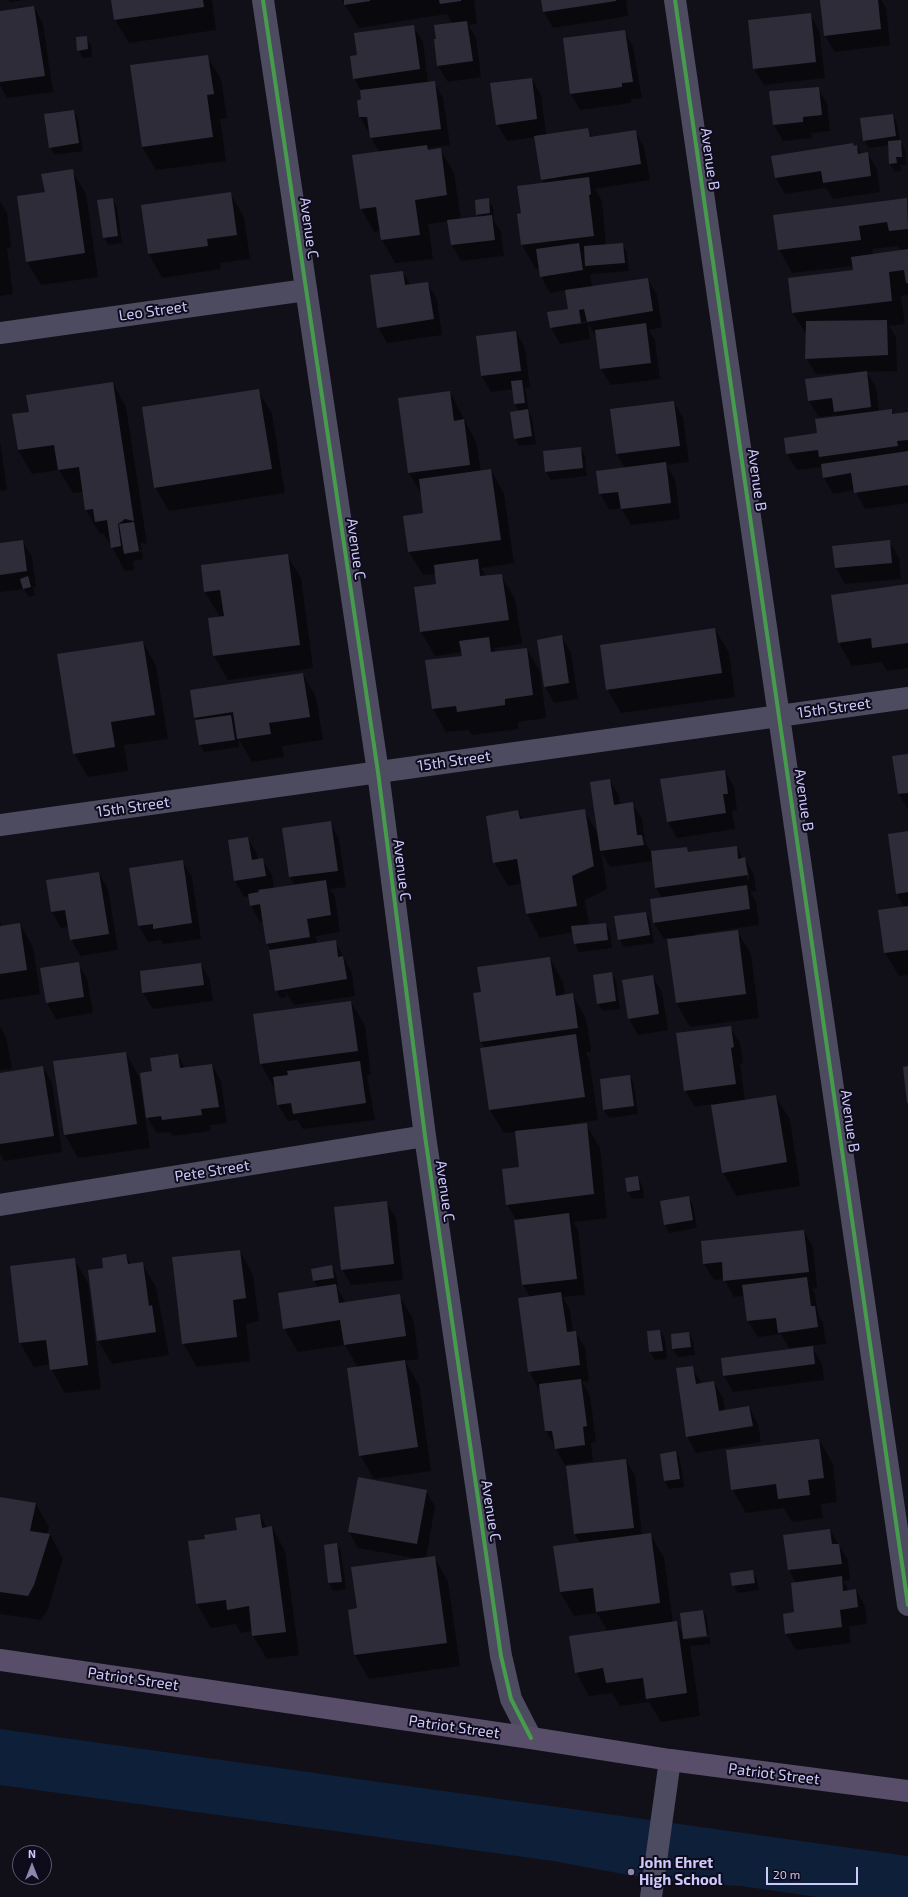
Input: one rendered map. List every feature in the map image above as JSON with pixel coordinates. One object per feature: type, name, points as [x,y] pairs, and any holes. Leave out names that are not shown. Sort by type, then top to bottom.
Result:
[{"type":"main road","name":"Patriot Street","points":[[0,1660],[531,1738],[670,1760],[908,1791]]},
{"type":"street","name":"Avenue C","points":[[263,0],[378,772],[425,1136],[501,1656],[511,1699],[531,1738]]},
{"type":"street","name":"Avenue B","points":[[675,0],[908,1605]]},
{"type":"street","name":"Leo Street","points":[[0,333],[306,290]]},
{"type":"street","name":"15th Street","points":[[0,826],[908,698]]},
{"type":"street","name":"Pete Street","points":[[0,1205],[425,1136]]},
{"type":"street","points":[[651,1894],[670,1760]]},
{"type":"water","points":[[0,1729],[908,1856],[908,1897],[818,1897],[741,1886],[684,1883],[628,1875],[553,1861],[0,1785]]},
{"type":"building","points":[[111,0],[203,0],[204,7],[114,20]]},
{"type":"building","points":[[344,0],[370,0],[370,1],[344,5]]},
{"type":"building","points":[[439,0],[461,0],[461,1],[440,4]]},
{"type":"building","points":[[541,0],[616,0],[616,1],[543,12]]},
{"type":"building","points":[[820,0],[878,0],[881,29],[824,36]]},
{"type":"building","points":[[34,6],[45,76],[0,82],[0,11]]},
{"type":"building","points":[[811,13],[816,62],[753,69],[748,20]]},
{"type":"building","points":[[467,21],[473,61],[437,66],[434,25]]},
{"type":"building","points":[[414,25],[420,69],[353,79],[350,56],[357,55],[354,33]]},
{"type":"building","points":[[625,30],[633,82],[622,83],[622,87],[570,94],[563,38]]},
{"type":"building","points":[[87,36],[88,49],[77,51],[76,37]]},
{"type":"building","points":[[208,55],[214,94],[207,95],[213,137],[142,147],[130,65]]},
{"type":"building","points":[[532,78],[537,119],[496,125],[490,83]]},
{"type":"building","points":[[435,81],[441,129],[370,138],[367,117],[359,117],[357,101],[361,99],[360,90]]},
{"type":"building","points":[[819,87],[822,115],[803,117],[803,122],[773,125],[769,91]]},
{"type":"building","points":[[74,110],[79,143],[49,148],[44,114]]},
{"type":"building","points":[[893,114],[896,136],[863,141],[860,118]]},
{"type":"building","points":[[588,128],[590,137],[636,130],[641,164],[541,180],[534,136]]},
{"type":"building","points":[[901,140],[902,157],[896,157],[897,163],[889,164],[888,141]]},
{"type":"building","points":[[853,143],[854,146],[857,145],[858,154],[868,152],[871,176],[823,183],[821,171],[775,178],[771,156]]},
{"type":"building","points":[[427,145],[428,150],[441,148],[447,195],[415,200],[420,235],[381,240],[376,207],[360,209],[352,155]]},
{"type":"building","points":[[73,169],[85,253],[26,262],[17,196],[45,192],[41,174]]},
{"type":"building","points":[[589,177],[591,194],[589,195],[594,236],[521,245],[517,214],[521,213],[517,186]]},
{"type":"building","points":[[231,192],[237,235],[207,239],[208,246],[148,254],[141,205]]},
{"type":"building","points":[[113,198],[118,236],[103,238],[97,200]]},
{"type":"building","points":[[489,198],[490,213],[476,215],[475,200]]},
{"type":"building","points":[[907,198],[908,229],[889,231],[887,222],[859,226],[861,240],[778,250],[773,215]]},
{"type":"building","points":[[492,215],[495,240],[451,245],[447,220]]},
{"type":"building","points":[[579,243],[583,270],[540,277],[536,249]]},
{"type":"building","points":[[623,243],[625,263],[585,266],[584,246]]},
{"type":"building","points":[[908,249],[908,283],[906,283],[904,270],[889,272],[892,301],[792,313],[788,278],[853,270],[851,257]]},
{"type":"building","points":[[403,271],[405,285],[428,282],[434,319],[377,328],[370,275]]},
{"type":"building","points":[[648,278],[653,311],[587,322],[584,309],[579,310],[581,323],[550,328],[547,312],[568,309],[565,290]]},
{"type":"building","points":[[887,320],[888,355],[805,359],[806,321]]},
{"type":"building","points":[[646,323],[651,363],[600,369],[595,330]]},
{"type":"building","points":[[516,331],[521,371],[481,376],[476,336]]},
{"type":"building","points":[[867,371],[871,407],[834,412],[832,398],[808,401],[805,379]]},
{"type":"building","points":[[522,380],[525,403],[514,404],[511,381]]},
{"type":"building","points":[[113,382],[134,521],[125,519],[118,524],[121,546],[111,548],[107,520],[95,522],[93,509],[85,510],[79,467],[58,470],[54,445],[18,450],[12,414],[29,412],[26,395]]},
{"type":"building","points":[[259,389],[272,469],[154,488],[142,407]]},
{"type":"building","points":[[450,391],[454,421],[464,419],[470,465],[408,473],[398,398]]},
{"type":"building","points":[[674,401],[680,446],[616,454],[610,409]]},
{"type":"building","points":[[528,409],[532,436],[514,439],[510,412]]},
{"type":"building","points":[[892,409],[892,414],[908,412],[908,440],[897,441],[898,446],[819,457],[818,450],[786,454],[784,438],[817,433],[815,419]]},
{"type":"building","points":[[581,447],[583,468],[545,472],[543,451]]},
{"type":"building","points":[[908,451],[908,485],[854,493],[851,473],[823,478],[821,464]]},
{"type":"building","points":[[666,462],[671,503],[621,509],[618,492],[599,494],[596,471]]},
{"type":"building","points":[[491,469],[501,540],[408,552],[403,516],[423,513],[419,479]]},
{"type":"building","points":[[134,522],[139,551],[124,554],[119,524]]},
{"type":"building","points":[[23,540],[27,571],[0,575],[0,543]]},
{"type":"building","points":[[890,540],[892,563],[835,568],[832,546]]},
{"type":"building","points":[[288,554],[300,645],[213,656],[208,618],[224,616],[220,590],[204,592],[201,565]]},
{"type":"building","points":[[478,559],[480,576],[502,574],[509,620],[420,632],[414,587],[436,584],[434,565]]},
{"type":"building","points":[[28,576],[31,587],[23,589],[20,579]]},
{"type":"building","points":[[908,584],[908,643],[872,648],[871,638],[838,643],[831,595]]},
{"type":"building","points":[[715,628],[722,673],[606,690],[600,645]]},
{"type":"building","points":[[562,635],[569,683],[544,687],[537,640]]},
{"type":"building","points":[[489,637],[491,652],[527,648],[533,695],[505,699],[505,705],[457,712],[456,706],[432,709],[425,660],[462,656],[459,641]]},
{"type":"building","points":[[143,641],[155,715],[111,722],[115,747],[73,754],[57,654]]},
{"type":"building","points":[[303,673],[310,717],[269,723],[271,734],[237,739],[233,712],[194,718],[190,690]]},
{"type":"building","points":[[231,715],[235,740],[199,745],[195,720]]},
{"type":"building","points":[[908,754],[908,793],[898,794],[892,756]]},
{"type":"building","points":[[725,770],[728,794],[723,794],[726,813],[667,822],[660,779]]},
{"type":"building","points":[[610,779],[614,805],[633,802],[637,835],[642,835],[644,845],[600,851],[590,782]]},
{"type":"building","points":[[585,809],[594,866],[572,876],[577,906],[526,914],[517,859],[493,863],[486,816],[518,810],[520,819]]},
{"type":"building","points":[[331,821],[338,871],[289,877],[282,828]]},
{"type":"building","points":[[908,831],[908,892],[896,894],[888,834]]},
{"type":"building","points":[[248,837],[252,860],[263,858],[266,876],[234,881],[228,840]]},
{"type":"building","points":[[737,846],[738,859],[745,857],[748,875],[655,888],[651,851],[687,847],[688,852]]},
{"type":"building","points":[[183,860],[192,923],[153,929],[153,924],[138,926],[129,868]]},
{"type":"building","points":[[99,872],[109,934],[70,940],[65,910],[51,912],[46,880]]},
{"type":"building","points":[[326,880],[331,915],[307,919],[310,937],[266,944],[260,904],[250,906],[248,894],[259,892],[258,890]]},
{"type":"building","points":[[747,885],[750,909],[653,923],[650,899]]},
{"type":"building","points":[[908,906],[908,950],[884,953],[878,910]]},
{"type":"building","points":[[646,912],[650,935],[618,940],[614,916]]},
{"type":"building","points":[[20,923],[27,970],[0,974],[0,926]]},
{"type":"building","points":[[606,923],[608,940],[574,944],[571,926]]},
{"type":"building","points":[[738,930],[746,994],[676,1003],[667,939]]},
{"type":"building","points":[[336,940],[338,957],[343,956],[347,979],[275,991],[269,950]]},
{"type":"building","points":[[550,957],[556,996],[573,993],[578,1028],[480,1042],[473,993],[481,992],[477,967]]},
{"type":"building","points":[[79,962],[84,997],[46,1003],[40,968]]},
{"type":"building","points":[[201,963],[204,985],[142,993],[140,971]]},
{"type":"building","points":[[612,972],[616,1001],[597,1004],[593,975]]},
{"type":"building","points":[[653,975],[659,1014],[628,1019],[622,980]]},
{"type":"building","points":[[351,1001],[358,1051],[260,1064],[253,1014]]},
{"type":"building","points":[[731,1026],[734,1047],[731,1048],[736,1084],[684,1091],[676,1033]]},
{"type":"building","points":[[576,1034],[585,1097],[489,1110],[480,1048]]},
{"type":"building","points":[[126,1052],[137,1124],[64,1135],[53,1061]]},
{"type":"building","points":[[178,1054],[180,1068],[212,1064],[219,1107],[201,1109],[202,1115],[162,1120],[161,1116],[146,1118],[140,1073],[152,1071],[150,1058]]},
{"type":"building","points":[[360,1061],[366,1103],[293,1114],[291,1103],[277,1105],[273,1077],[288,1075],[287,1071]]},
{"type":"building","points":[[43,1066],[54,1136],[0,1144],[0,1073]]},
{"type":"building","points":[[908,1066],[908,1103],[907,1103],[903,1067]]},
{"type":"building","points":[[630,1075],[634,1106],[603,1110],[600,1079]]},
{"type":"building","points":[[776,1095],[787,1162],[722,1173],[711,1105]]},
{"type":"building","points":[[587,1123],[594,1194],[506,1205],[502,1169],[519,1167],[515,1131]]},
{"type":"building","points":[[638,1176],[640,1190],[627,1192],[625,1178]]},
{"type":"building","points":[[689,1196],[693,1220],[664,1225],[660,1201]]},
{"type":"building","points":[[387,1201],[394,1264],[341,1270],[334,1207]]},
{"type":"building","points":[[569,1213],[577,1279],[522,1285],[514,1220]]},
{"type":"building","points":[[804,1230],[809,1272],[723,1281],[722,1262],[703,1264],[701,1241]]},
{"type":"building","points":[[240,1250],[246,1298],[233,1300],[237,1337],[182,1344],[172,1257]]},
{"type":"building","points":[[126,1254],[128,1264],[143,1262],[149,1306],[152,1305],[156,1332],[97,1341],[88,1270],[103,1268],[102,1258]]},
{"type":"building","points":[[75,1258],[88,1365],[50,1370],[46,1340],[19,1343],[10,1266]]},
{"type":"building","points":[[332,1265],[334,1278],[313,1281],[311,1269]]},
{"type":"building","points":[[807,1277],[811,1306],[815,1306],[818,1327],[778,1333],[776,1318],[747,1321],[742,1285]]},
{"type":"building","points":[[336,1284],[339,1303],[400,1294],[406,1336],[344,1345],[340,1320],[283,1329],[278,1293]]},
{"type":"building","points":[[561,1292],[567,1332],[576,1331],[580,1365],[528,1372],[518,1298]]},
{"type":"building","points":[[660,1330],[663,1351],[649,1352],[647,1331]]},
{"type":"building","points":[[689,1332],[691,1347],[672,1349],[671,1334]]},
{"type":"building","points":[[813,1346],[815,1364],[723,1376],[721,1358]]},
{"type":"building","points":[[405,1360],[418,1447],[359,1456],[347,1368]]},
{"type":"building","points":[[693,1366],[696,1384],[714,1381],[719,1411],[749,1406],[753,1426],[686,1437],[676,1368]]},
{"type":"building","points":[[581,1379],[587,1426],[583,1427],[585,1445],[555,1449],[552,1431],[545,1431],[539,1384]]},
{"type":"building","points":[[819,1439],[824,1478],[808,1480],[810,1495],[778,1499],[776,1484],[731,1490],[726,1450]]},
{"type":"building","points":[[676,1451],[680,1479],[664,1481],[660,1454]]},
{"type":"building","points":[[626,1459],[634,1528],[574,1534],[566,1466]]},
{"type":"building","points":[[358,1477],[427,1490],[417,1544],[348,1532]]},
{"type":"building","points":[[0,1497],[36,1503],[30,1531],[50,1534],[34,1585],[28,1596],[0,1592]]},
{"type":"building","points":[[260,1514],[262,1528],[272,1526],[286,1632],[252,1636],[249,1606],[227,1610],[226,1600],[196,1604],[188,1541],[205,1539],[204,1535],[237,1530],[235,1518]]},
{"type":"building","points":[[830,1529],[832,1544],[839,1544],[842,1564],[788,1570],[783,1535]]},
{"type":"building","points":[[651,1533],[660,1603],[596,1612],[593,1588],[560,1592],[553,1546]]},
{"type":"building","points":[[337,1543],[342,1582],[328,1583],[324,1545]]},
{"type":"building","points":[[435,1556],[447,1643],[354,1655],[348,1610],[357,1608],[351,1567]]},
{"type":"building","points":[[753,1570],[755,1583],[732,1586],[730,1573]]},
{"type":"building","points":[[842,1576],[843,1591],[856,1589],[858,1607],[840,1610],[842,1627],[785,1634],[783,1614],[794,1612],[791,1583]]},
{"type":"building","points":[[703,1610],[707,1636],[683,1639],[680,1613]]},
{"type":"building","points":[[677,1621],[687,1693],[646,1699],[643,1678],[606,1683],[603,1668],[575,1673],[569,1636]]},
{"type":"cycle path","points":[[263,0],[378,772],[425,1136],[501,1656],[511,1699],[531,1738]]},
{"type":"cycle path","points":[[675,0],[908,1605]]},
{"type":"place","name":"John Ehret High School","points":[[631,1872]]}]
